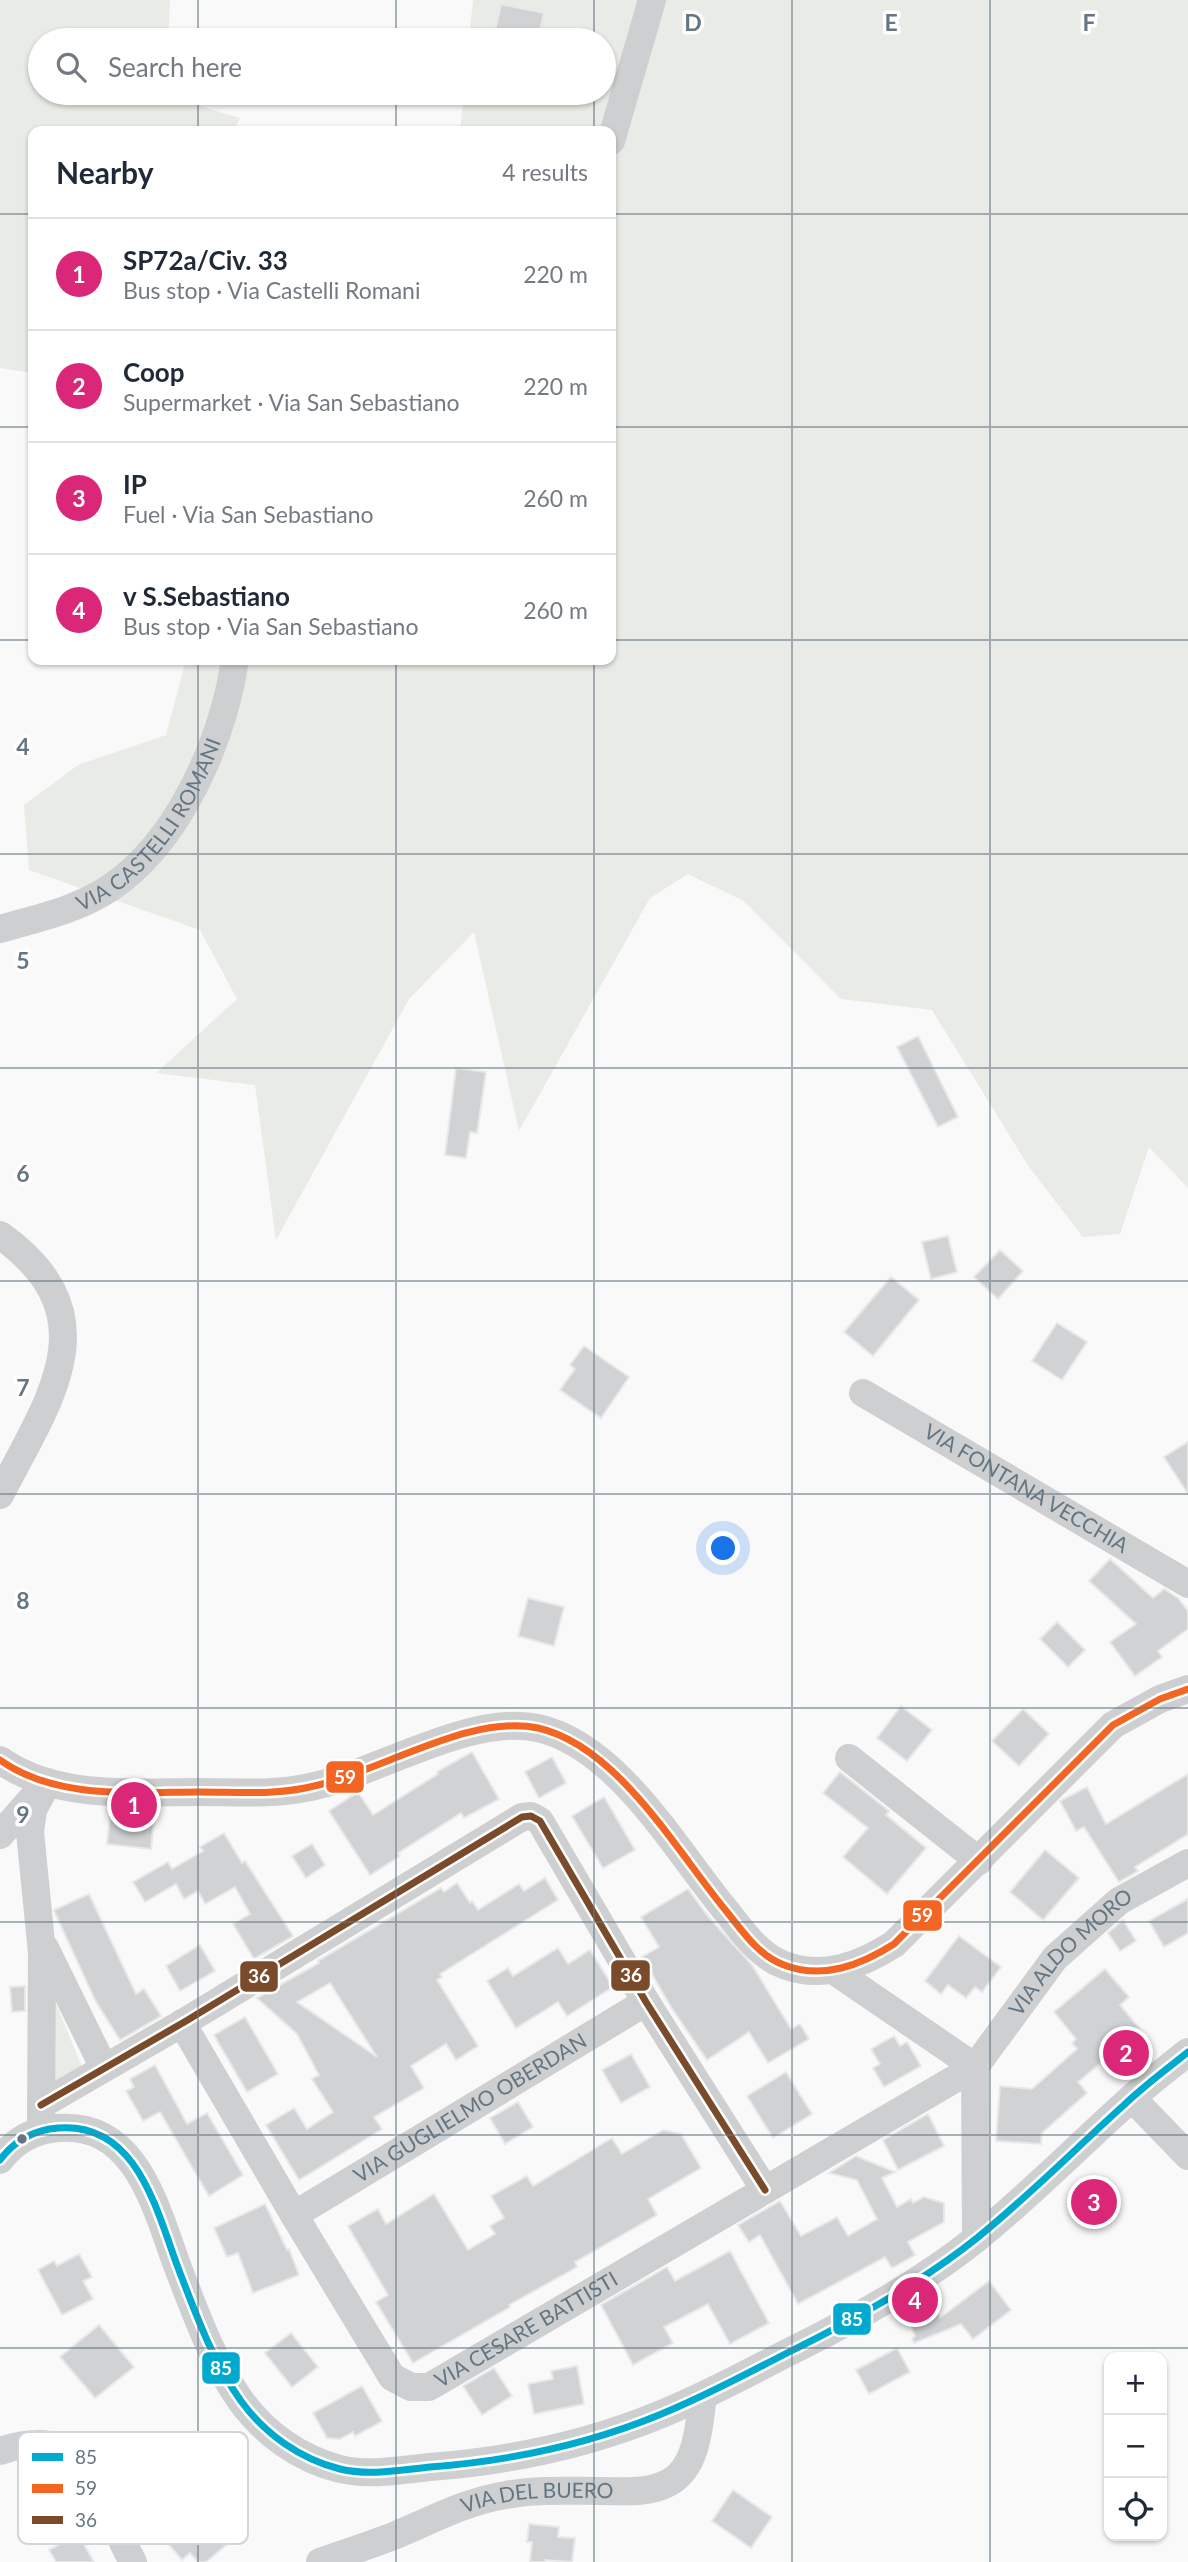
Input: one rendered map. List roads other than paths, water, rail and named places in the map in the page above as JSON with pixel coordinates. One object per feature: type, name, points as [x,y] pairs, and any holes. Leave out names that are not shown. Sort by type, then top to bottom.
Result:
[{"type":"street","points":[[615,126],[652,0]]},
{"type":"street","name":"VIA CASTELLI ROMANI","points":[[0,929],[71,909],[132,871],[170,826],[187,799],[224,709],[233,665]]},
{"type":"street","points":[[0,1235],[23,1251],[50,1286],[58,1300],[63,1333],[54,1388],[0,1495]]},
{"type":"street","name":"VIA FONTANA VECCHIA","points":[[863,1393],[1188,1584]]},
{"type":"street","points":[[0,1759],[22,1773],[76,1788],[258,1793],[306,1788],[477,1729],[503,1725],[539,1728],[580,1744],[618,1775],[745,1935],[766,1955],[782,1965],[798,1969],[833,1970],[874,1956],[894,1944],[1113,1725],[1160,1699],[1188,1689]]},
{"type":"street","points":[[849,1758],[979,1861]]},
{"type":"street","points":[[0,1835],[48,1782]]},
{"type":"street","points":[[42,2117],[43,1980],[31,1864],[30,1823],[35,1804],[48,1782]]},
{"type":"street","points":[[0,2160],[42,2117],[104,2068],[522,1817],[531,1816],[540,1821],[646,2002],[765,2190]]},
{"type":"street","name":"VIA ALDO MORO","points":[[975,2067],[1055,1958],[1119,1901],[1188,1864]]},
{"type":"street","points":[[40,1939],[104,2068]]},
{"type":"street","points":[[833,1970],[975,2067],[976,2239]]},
{"type":"street","name":"VIA GUGLIELMO OBERDAN","points":[[294,2215],[646,2002]]},
{"type":"street","name":"VIA CESARE BATTISTI","points":[[182,2023],[392,2377],[406,2385],[423,2388],[434,2385],[975,2067]]},
{"type":"street","points":[[42,2117],[96,2132],[115,2144],[132,2162],[152,2196],[196,2314],[221,2368],[250,2413],[274,2435],[299,2452],[330,2466],[355,2472],[376,2472],[522,2456],[613,2431],[656,2417],[703,2396],[828,2332],[904,2288],[976,2239],[1132,2098],[1188,2052]]},
{"type":"street","points":[[1132,2098],[1188,2156]]},
{"type":"street","name":"VIA DEL BUERO","points":[[320,2562],[393,2536],[477,2500],[540,2491],[644,2490],[670,2483],[689,2461],[697,2437],[703,2396]]},
{"type":"street","points":[[0,2451],[18,2446]]},
{"type":"street","points":[[124,2544],[132,2562]]},
{"type":"place","name":"SP72a/Civ. 33","points":[[134,1805]]},
{"type":"place","name":"Coop","points":[[1126,2053]]},
{"type":"place","name":"IP","points":[[1094,2202]]},
{"type":"place","name":"v S.Sebastiano","points":[[915,2300]]}]
